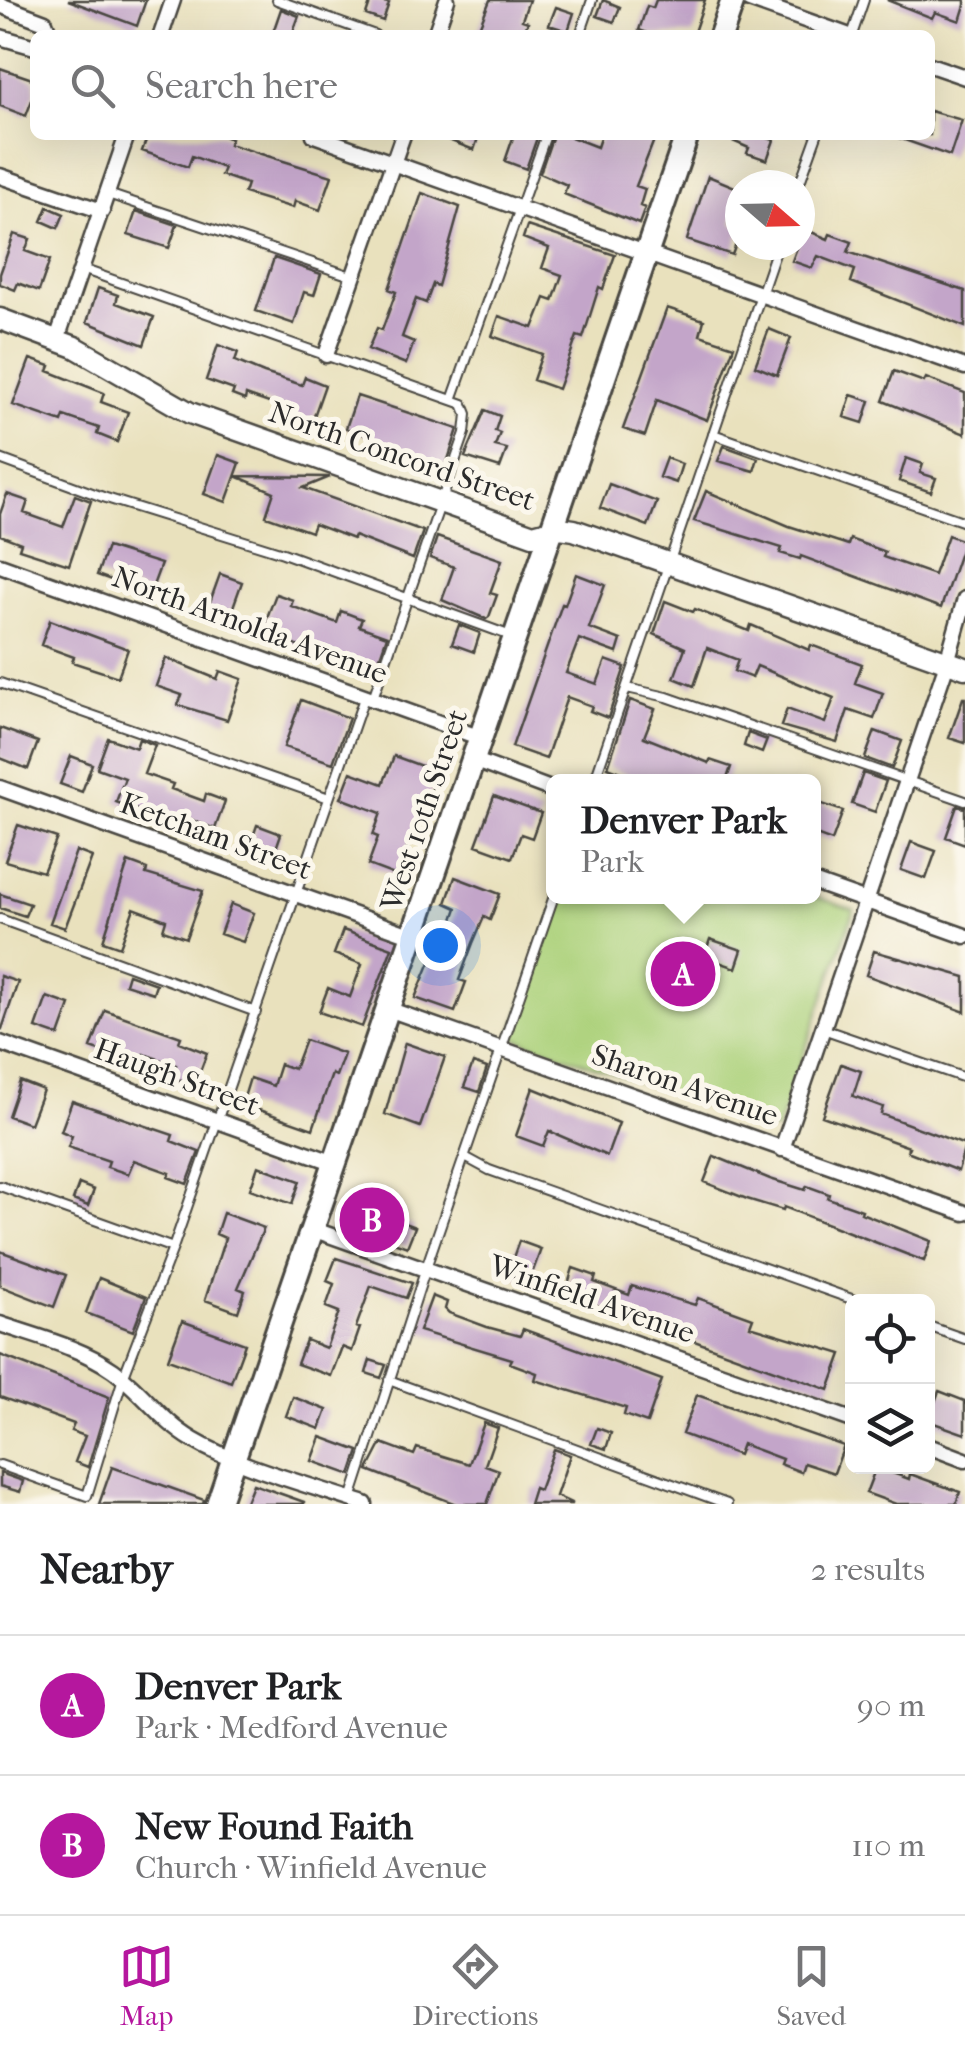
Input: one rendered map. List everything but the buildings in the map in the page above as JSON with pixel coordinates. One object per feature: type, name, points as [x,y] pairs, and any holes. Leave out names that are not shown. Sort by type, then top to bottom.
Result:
[{"type":"main road","points":[[724,30],[734,0]]},
{"type":"main road","name":"West 10th Street","points":[[218,1504],[685,140]]},
{"type":"main road","name":"North Concord Street","points":[[1,322],[57,339],[190,413],[534,535],[570,529],[956,666]]},
{"type":"street","points":[[163,30],[173,0]]},
{"type":"street","points":[[438,30],[448,0]]},
{"type":"street","points":[[749,0],[836,30]]},
{"type":"street","points":[[0,5],[45,22],[48,30]]},
{"type":"street","points":[[0,37],[30,46]]},
{"type":"street","points":[[935,67],[965,77]]},
{"type":"street","points":[[57,339],[126,140]]},
{"type":"street","points":[[328,140],[965,367]]},
{"type":"street","points":[[326,355],[402,140]]},
{"type":"street","points":[[0,176],[102,211]]},
{"type":"street","name":"North Arnolda Avenue","points":[[0,565],[369,697],[546,786]]},
{"type":"street","points":[[782,1148],[908,781],[956,666],[965,598]]},
{"type":"street","name":"Ketcham Street","points":[[0,788],[412,936]]},
{"type":"street","points":[[821,885],[965,936]]},
{"type":"street","name":"Sharon Avenue","points":[[388,1009],[965,1213]]},
{"type":"street","name":"Haugh Street","points":[[0,1043],[335,1163]]},
{"type":"street","name":"Winfield Avenue","points":[[312,1229],[845,1418]]},
{"type":"street","points":[[0,1324],[86,1354],[123,1378],[175,1429],[196,1442],[355,1502]]},
{"type":"street","points":[[935,1449],[965,1460]]},
{"type":"lane","points":[[276,0],[362,30]]},
{"type":"lane","points":[[582,30],[592,0]]},
{"type":"lane","points":[[852,30],[864,0]]},
{"type":"lane","points":[[452,400],[544,140]]},
{"type":"lane","points":[[804,170],[814,140]]},
{"type":"lane","points":[[108,194],[354,277]]},
{"type":"lane","points":[[597,774],[772,260]]},
{"type":"lane","points":[[0,1465],[86,1500],[123,1378],[219,1121],[329,798],[408,598],[465,432],[467,414],[462,404],[452,400],[82,269]]},
{"type":"lane","points":[[714,434],[965,522]]},
{"type":"lane","points":[[0,458],[103,497],[283,553],[515,637]]},
{"type":"lane","points":[[0,683],[329,798]]},
{"type":"lane","points":[[627,688],[667,696],[965,801]]},
{"type":"lane","points":[[355,1502],[389,1380],[551,904]]},
{"type":"lane","points":[[0,919],[256,1012]]},
{"type":"lane","points":[[823,1029],[965,1078]]},
{"type":"lane","points":[[464,1157],[488,1170],[845,1297]]},
{"type":"lane","points":[[0,1186],[173,1248]]},
{"type":"lane","points":[[935,1328],[965,1339]]},
{"type":"lane","points":[[389,1380],[728,1504]]},
{"type":"green space","points":[[821,899],[854,910],[777,1131],[511,1037],[558,904],[821,904]]},
{"type":"place","name":"Denver Park","points":[[683,974]]},
{"type":"place","name":"New Found Faith","points":[[372,1220]]}]
